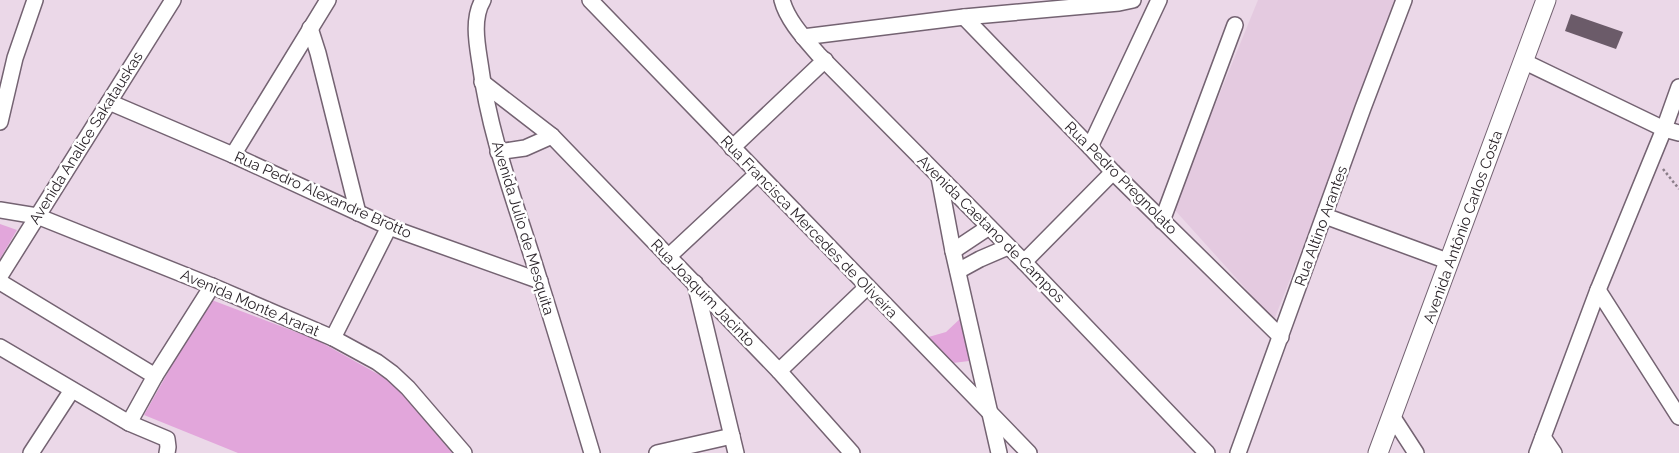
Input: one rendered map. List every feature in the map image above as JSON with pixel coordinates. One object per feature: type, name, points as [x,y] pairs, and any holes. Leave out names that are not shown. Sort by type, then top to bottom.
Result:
[{"type":"main road","name":"Avenida Antônio Carlos Costa","points":[[1378,453],[1546,0]]},
{"type":"street","points":[[0,122],[15,58],[34,0]]},
{"type":"street","name":"Avenida Analice Sakatauskas","points":[[0,276],[173,0]]},
{"type":"street","points":[[233,155],[328,0]]},
{"type":"street","name":"Rua Francisca Mercedes de Oliveira","points":[[590,0],[1029,453]]},
{"type":"street","name":"Avenida Caetano de Campos","points":[[782,0],[784,7],[804,37],[825,60],[1024,262],[1208,453]]},
{"type":"street","points":[[804,37],[1060,4],[1119,3],[1133,0]]},
{"type":"street","points":[[1090,147],[1159,0]]},
{"type":"street","name":"Rua Altino Arantes","points":[[1238,453],[1362,108],[1404,0]]},
{"type":"street","name":"Avenida Julio de Mesquita","points":[[480,1],[476,34],[482,82],[498,152],[540,281],[592,453]]},
{"type":"street","name":"Rua Pedro Pregnolato","points":[[964,17],[1113,172],[1281,337]]},
{"type":"street","points":[[1162,221],[1235,25]]},
{"type":"street","points":[[310,28],[358,213]]},
{"type":"street","points":[[732,148],[825,60]]},
{"type":"street","points":[[1524,62],[1664,129],[1679,133]]},
{"type":"street","name":"Rua Joaquim Jacinto","points":[[482,82],[552,136],[779,371],[852,453]]},
{"type":"street","points":[[1537,453],[1598,290],[1664,129],[1679,87]]},
{"type":"street","name":"Rua Pedro Alexandre Brotto","points":[[109,102],[233,155],[389,227],[540,281]]},
{"type":"street","points":[[498,152],[525,148],[552,136]]},
{"type":"street","points":[[1024,262],[1113,172]]},
{"type":"street","points":[[668,257],[757,174]]},
{"type":"street","points":[[939,177],[953,251],[992,415],[999,453]]},
{"type":"street","name":"Avenida Monte Ararat","points":[[0,210],[37,216],[212,286],[333,338],[376,362],[408,388],[464,453]]},
{"type":"street","points":[[1324,216],[1450,262]]},
{"type":"street","points":[[333,338],[389,227]]},
{"type":"street","points":[[953,251],[988,227]]},
{"type":"street","points":[[958,271],[1008,247]]},
{"type":"street","points":[[0,282],[155,376]]},
{"type":"street","points":[[694,282],[736,453]]},
{"type":"street","points":[[129,423],[155,376],[212,286]]},
{"type":"street","points":[[779,371],[868,287]]},
{"type":"street","points":[[1598,290],[1679,417]]},
{"type":"street","points":[[0,347],[129,423],[167,439],[167,453]]},
{"type":"street","points":[[31,453],[72,390]]},
{"type":"street","points":[[1392,416],[1416,453]]},
{"type":"street","points":[[657,453],[732,436]]},
{"type":"street","points":[[1543,437],[1554,453]]},
{"type":"path","points":[[1653,156],[1679,189]]},
{"type":"shaded area","points":[[1258,0],[1400,0],[1274,320],[1173,208]]},
{"type":"shaded area","points":[[0,224],[17,230],[0,259]]},
{"type":"shaded area","points":[[209,299],[317,340],[392,382],[452,453],[238,453],[144,415]]},
{"type":"shaded area","points":[[962,317],[969,361],[953,363],[925,338],[946,332]]},
{"type":"building","points":[[1571,14],[1623,32],[1616,49],[1565,31]]}]
